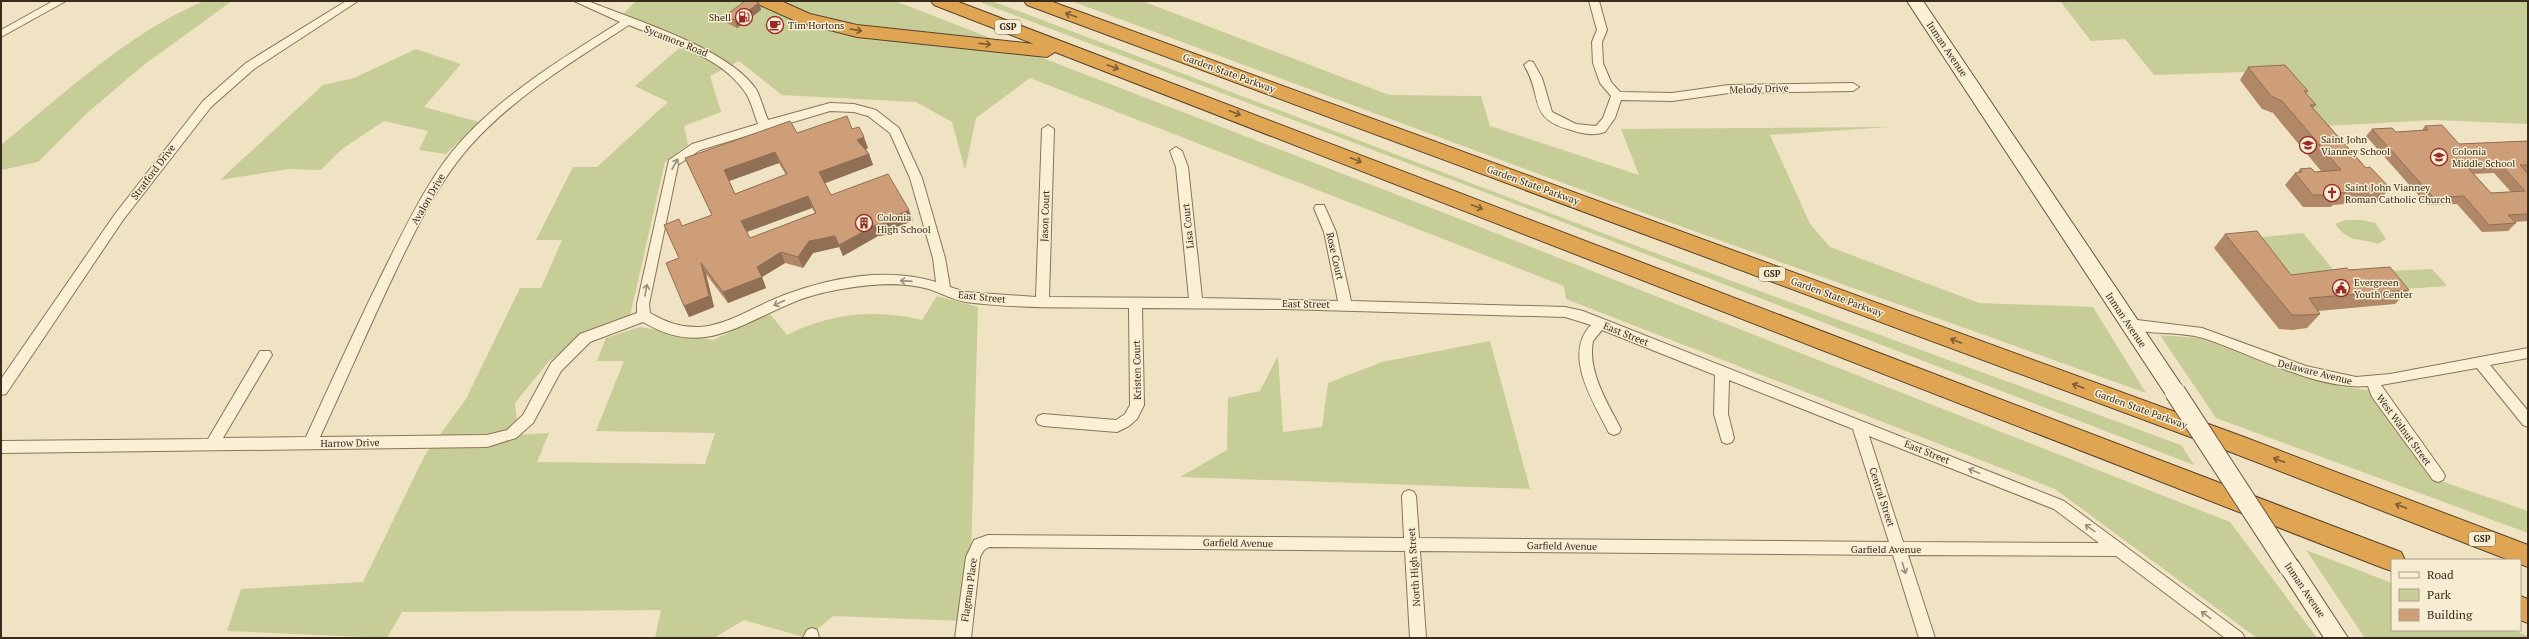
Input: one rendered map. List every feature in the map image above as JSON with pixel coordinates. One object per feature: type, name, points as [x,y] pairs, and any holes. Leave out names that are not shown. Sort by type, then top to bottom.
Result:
[{"type":"highway","points":[[766,1],[804,18],[857,31],[1076,54]]},
{"type":"highway","name":"GSP","points":[[940,1],[1076,54],[1198,99],[2391,560]]},
{"type":"highway","name":"Garden State Parkway","points":[[1033,1],[2236,444],[2528,556]]},
{"type":"main road","name":"Inman Avenue","points":[[1915,1],[2337,638]]},
{"type":"street","points":[[1,34],[61,1]]},
{"type":"street","name":"Stratford Drive","points":[[1,390],[119,217],[207,104],[250,66],[352,1]]},
{"type":"street","name":"Sycamore Road","points":[[579,1],[715,58],[740,78],[751,91],[764,125]]},
{"type":"street","points":[[1528,65],[1538,76],[1547,114],[1553,120],[1595,132],[1601,129],[1606,124],[1617,96],[1606,83],[1598,63],[1597,42],[1602,30],[1594,1]]},
{"type":"street","name":"Avalon Drive","points":[[310,443],[385,279],[430,192],[448,164],[467,142],[526,89],[628,22]]},
{"type":"street","name":"Melody Drive","points":[[1617,96],[1672,97],[1729,89],[1854,87]]},
{"type":"street","points":[[644,316],[643,304],[673,163],[696,147],[764,125],[830,107],[854,108],[872,113],[895,131],[916,178],[939,258],[944,290]]},
{"type":"street","name":"Jason Court","points":[[1042,302],[1048,129]]},
{"type":"street","name":"Lisa Court","points":[[1176,151],[1182,167],[1196,303]]},
{"type":"street","name":"Rose Court","points":[[1320,208],[1330,232],[1345,305]]},
{"type":"street","name":"East Street","points":[[644,316],[666,330],[688,334],[712,332],[734,325],[790,298],[844,284],[908,281],[928,284],[964,297],[1042,302],[1345,305],[1550,310],[1578,315],[1722,373],[1858,424],[2059,505],[2237,638]]},
{"type":"street","name":"Kristen Court","points":[[1043,420],[1117,426],[1126,422],[1134,413],[1138,405],[1135,303]]},
{"type":"street","name":"Harrow Drive","points":[[1,447],[487,441],[511,434],[528,419],[556,367],[584,338],[644,316]]},
{"type":"street","points":[[1600,324],[1588,340],[1587,356],[1590,377],[1614,429]]},
{"type":"street","name":"Delaware Avenue","points":[[2129,324],[2202,333],[2305,371],[2356,382],[2373,382],[2528,352]]},
{"type":"street","points":[[212,445],[265,355]]},
{"type":"street","points":[[2480,362],[2528,421]]},
{"type":"street","points":[[1722,373],[1721,414],[1727,438]]},
{"type":"street","name":"West Walnut Street","points":[[2373,382],[2377,393],[2438,476]]},
{"type":"street","name":"Central Street","points":[[1858,424],[1927,638]]},
{"type":"street","name":"North High Street","points":[[1409,496],[1418,638]]},
{"type":"street","name":"Garfield Avenue","points":[[1003,540],[1412,545],[2120,550]]},
{"type":"street","name":"Flagman Place","points":[[963,638],[976,550],[983,542],[1003,540]]},
{"type":"green space","points":[[204,1],[232,1],[145,64],[87,113],[38,162],[1,170],[1,145],[73,85],[123,47],[149,30]]},
{"type":"green space","points":[[636,1],[895,1],[1460,219],[2230,522],[2317,638],[2257,638],[2055,489],[1566,299],[1564,286],[1030,78],[976,118],[965,170],[952,122],[916,102],[782,95],[739,61],[710,76],[721,112],[684,126],[688,145],[665,162],[630,316],[550,360],[515,403],[518,435],[549,433],[537,462],[705,464],[715,433],[596,431],[624,361],[597,361],[606,338],[640,327],[713,340],[770,314],[787,335],[820,322],[853,315],[887,315],[922,320],[937,296],[978,307],[970,593],[964,621],[833,616],[807,638],[744,620],[714,638],[655,638],[661,610],[402,612],[387,638],[227,631],[241,589],[363,582],[425,455],[466,399],[520,288],[541,288],[562,240],[536,240],[573,167],[597,167],[668,102],[635,86],[682,46],[619,18]]},
{"type":"green space","points":[[977,1],[992,1],[1650,251],[2181,445],[2194,465],[1479,190]]},
{"type":"green space","points":[[1071,1],[1142,1],[1389,95],[1481,96],[1490,126],[1639,175],[1621,129],[1890,127],[1770,135],[1810,224],[1830,247],[1979,303],[2093,307],[2146,393],[1666,221]]},
{"type":"green space","name":"Colonia Middle School","points":[[2060,1],[2528,1],[2528,124],[2434,120],[2324,126],[2277,71],[2154,75],[2125,39],[2091,41]]},
{"type":"green space","points":[[416,49],[461,64],[424,107],[479,122],[446,154],[419,150],[428,131],[384,121],[342,149],[321,170],[289,169],[220,180],[323,85],[354,78]]},
{"type":"green space","points":[[2345,220],[2362,220],[2375,223],[2386,239],[2378,244],[2355,239],[2345,235],[2335,224]]},
{"type":"green space","points":[[2303,233],[2335,272],[2284,277],[2253,238]]},
{"type":"green space","points":[[2432,269],[2447,286],[2404,289],[2389,271]]},
{"type":"green space","points":[[2160,335],[2199,338],[2312,379],[2343,387],[2375,391],[2438,480],[2528,511],[2528,533],[2216,418]]},
{"type":"green space","points":[[1490,341],[1530,489],[1180,477],[1227,450],[1228,398],[1260,391],[1278,356],[1283,432],[1322,427],[1328,383],[1382,362]]},
{"type":"green space","points":[[2306,550],[2391,583],[2391,631],[2516,631],[2528,636],[2528,638],[2365,638]]},
{"type":"building","points":[[745,1],[755,1],[759,3],[735,20],[725,16]]},
{"type":"building","points":[[2285,65],[2308,91],[2304,91],[2316,105],[2310,105],[2366,168],[2370,167],[2390,188],[2340,193],[2341,195],[2313,195],[2295,173],[2302,172],[2300,169],[2311,168],[2315,172],[2341,170],[2282,101],[2271,96],[2248,67]]},
{"type":"building","name":"Colonia High School","points":[[847,116],[852,129],[859,127],[864,137],[857,140],[869,154],[819,172],[831,195],[888,174],[909,210],[887,219],[889,223],[875,225],[839,245],[835,236],[809,241],[798,257],[781,252],[757,267],[762,277],[723,292],[701,263],[709,296],[684,306],[666,263],[679,258],[664,225],[679,219],[682,226],[712,215],[685,158],[790,121],[797,133]],"holes":[[[775,152],[787,174],[735,194],[724,170]],[[808,196],[816,213],[750,238],[741,221]]]},
{"type":"building","name":"Colonia Middle School","points":[[2442,125],[2459,144],[2528,141],[2528,165],[2520,165],[2528,174],[2528,214],[2508,215],[2516,223],[2489,225],[2464,196],[2434,198],[2372,129],[2392,128],[2396,132],[2428,130],[2425,126]],"holes":[[[2501,165],[2525,191],[2491,193],[2468,168]]]},
{"type":"building","points":[[2257,231],[2291,275],[2347,268],[2349,270],[2390,267],[2409,290],[2309,298],[2320,314],[2292,315],[2225,234]]},
{"type":"place","name":"Shell","points":[[744,17]]},
{"type":"place","name":"Tim Hortons","points":[[775,25]]},
{"type":"place","name":"Saint John Vianney School","points":[[2308,145]]},
{"type":"place","name":"Colonia Middle School","points":[[2439,157]]},
{"type":"place","name":"Saint John Vianney Roman Catholic Church","points":[[2332,193]]},
{"type":"place","name":"Colonia High School","points":[[864,223]]},
{"type":"place","name":"Evergreen Youth Center","points":[[2341,288]]}]
